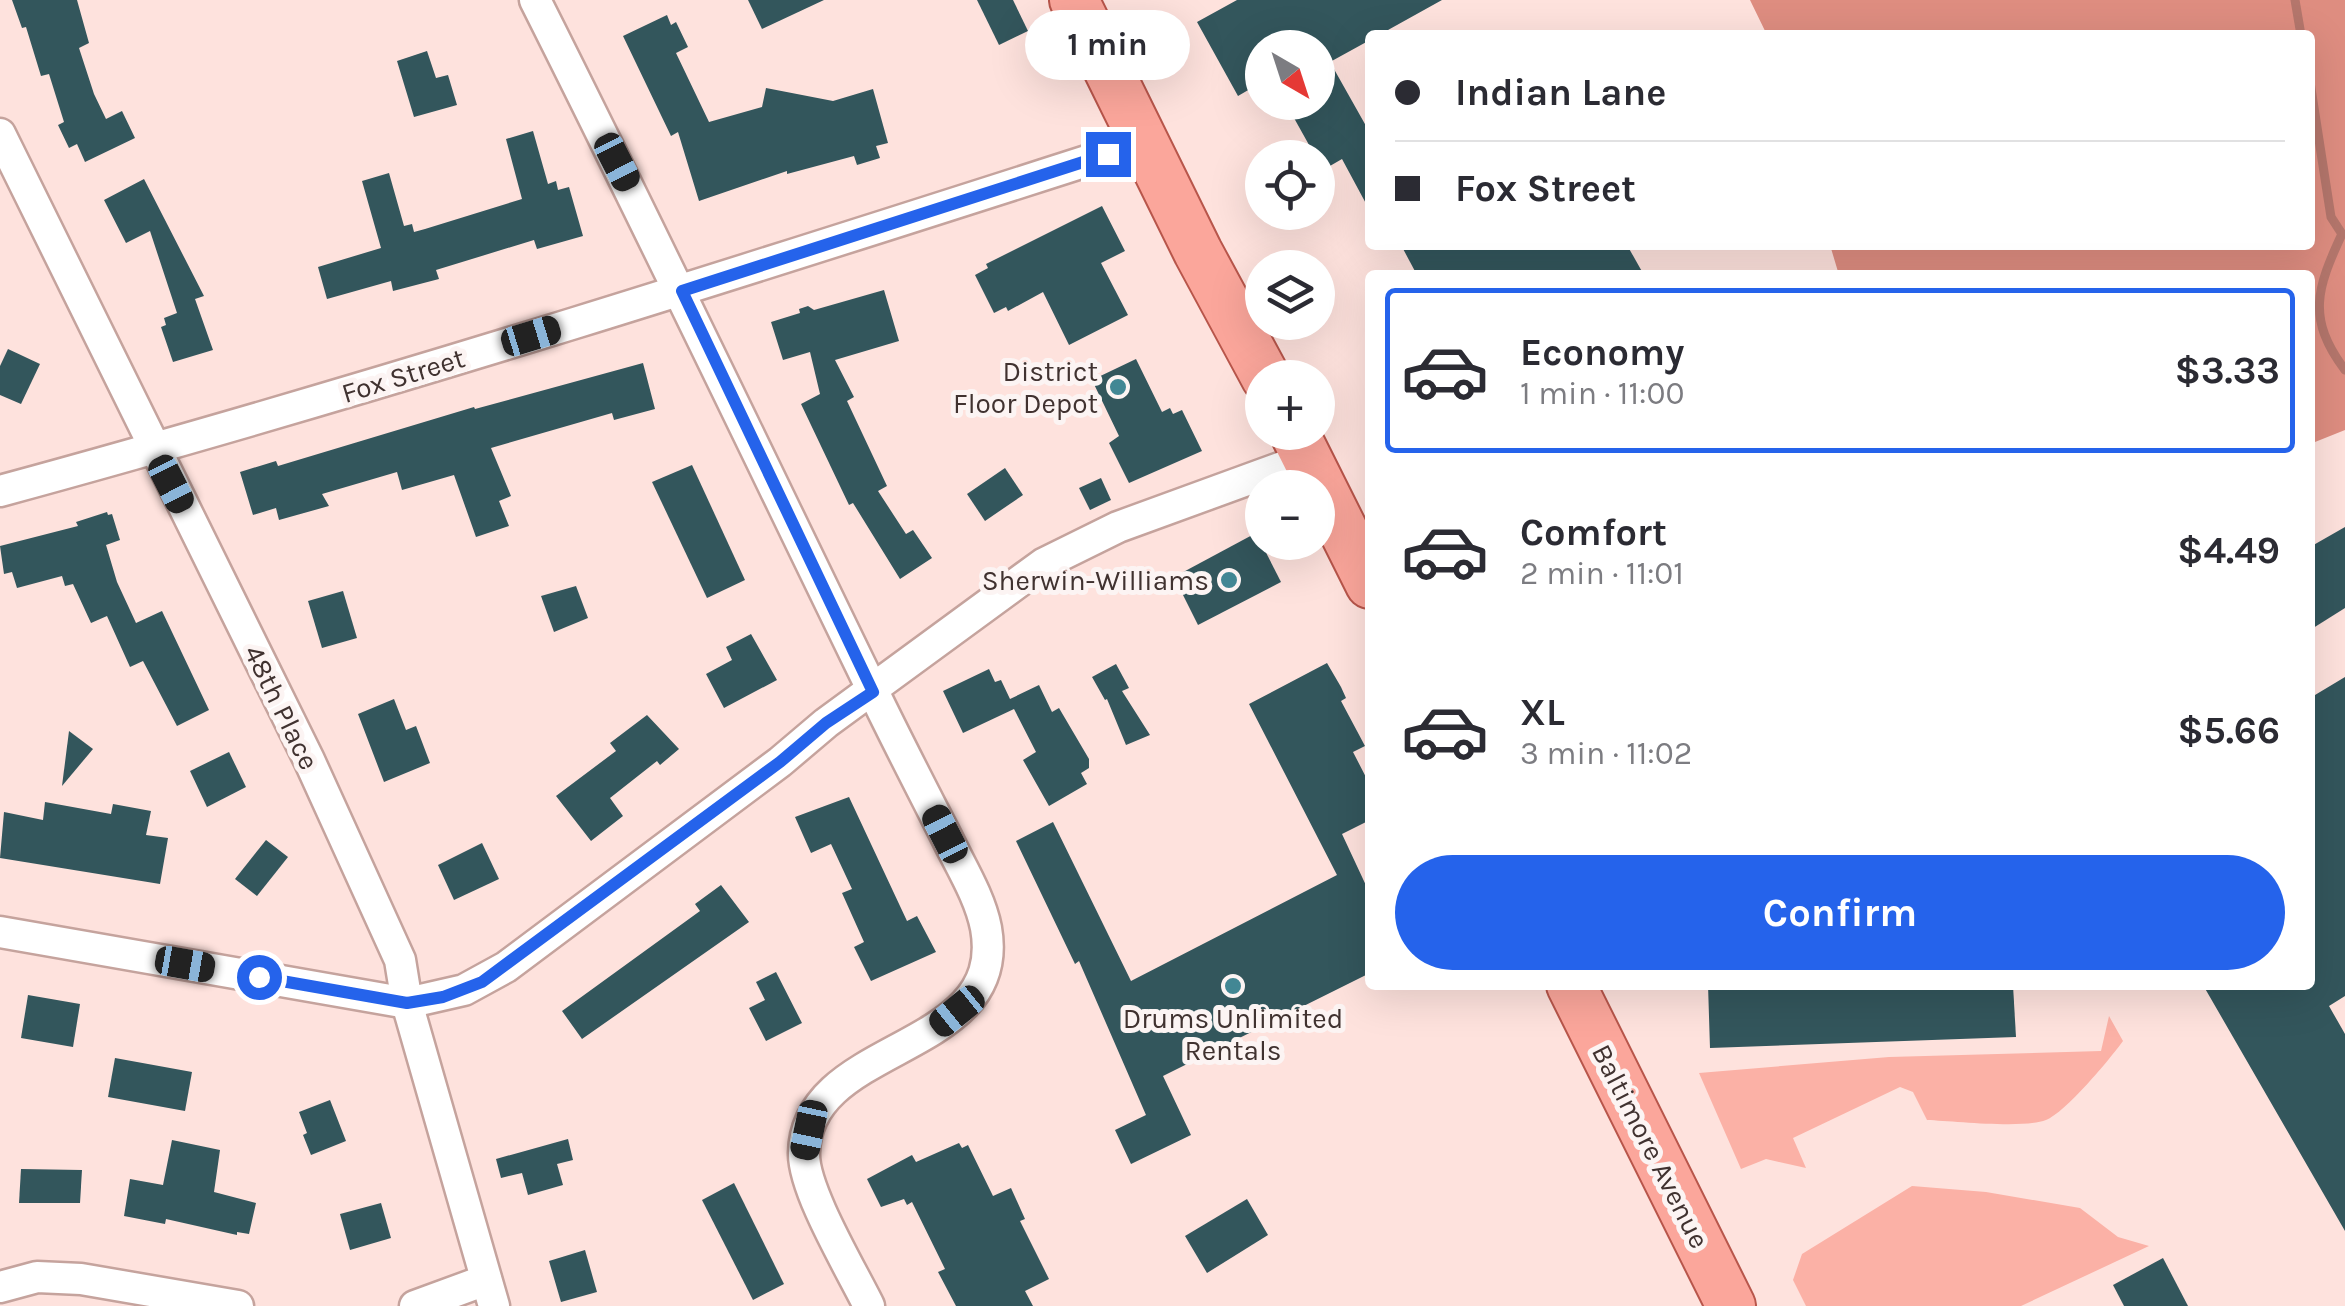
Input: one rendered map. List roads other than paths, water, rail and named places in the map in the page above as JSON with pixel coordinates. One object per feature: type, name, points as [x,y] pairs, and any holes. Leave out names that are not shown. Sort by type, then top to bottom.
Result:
[{"type":"main road","points":[[1074,0],[1198,252],[1256,360]]},
{"type":"main road","points":[[1303,450],[1365,574]]},
{"type":"main road","name":"Baltimore Avenue","points":[[1574,990],[1732,1306]]},
{"type":"street","points":[[535,0],[682,291],[981,909],[988,952],[984,973],[957,1011],[927,1036],[865,1068],[830,1092],[816,1111],[809,1130],[804,1155],[816,1200],[870,1306]]},
{"type":"street","name":"48th Place","points":[[0,134],[309,760],[400,960],[407,1003],[490,1293]]},
{"type":"street","name":"Fox Street","points":[[0,491],[154,449],[682,291],[1146,142]]},
{"type":"street","points":[[0,932],[407,1003],[464,990],[506,967],[997,595],[1082,542],[1290,450]]},
{"type":"street","points":[[0,1286],[59,1277],[144,1299],[238,1306]]},
{"type":"street","points":[[416,1306],[490,1293]]},
{"type":"waterway","points":[[2295,0],[2300,30]]},
{"type":"waterway","points":[[2315,114],[2331,217],[2342,234],[2326,271],[2320,318],[2345,370]]},
{"type":"place","name":"District Floor Depot","points":[[1118,387]]},
{"type":"place","name":"Sherwin-Williams","points":[[1229,580]]},
{"type":"place","name":"Drums Unlimited Rentals","points":[[1233,986]]}]
